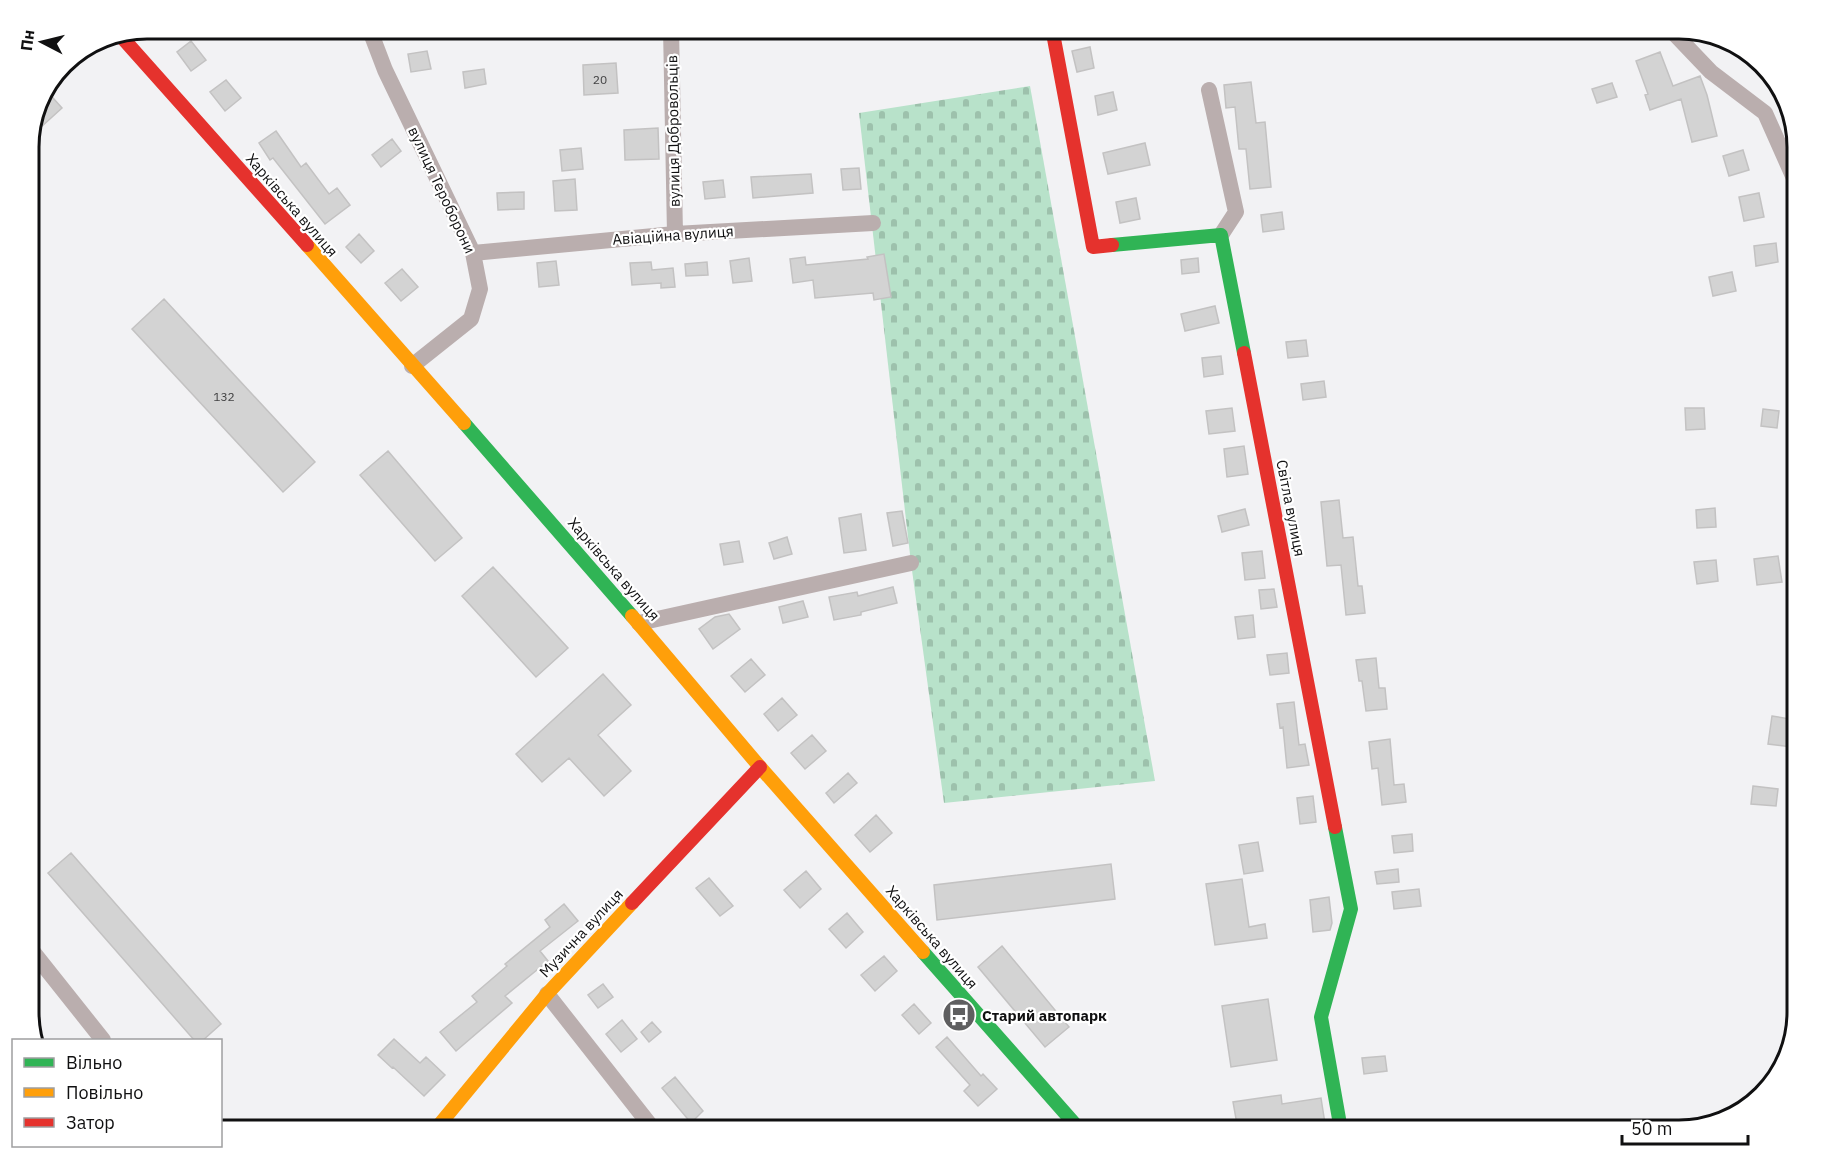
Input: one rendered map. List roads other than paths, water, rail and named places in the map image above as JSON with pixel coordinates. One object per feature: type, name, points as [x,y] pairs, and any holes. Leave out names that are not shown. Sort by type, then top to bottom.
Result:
[{"type":"street","name":"вулиця Тероборони","points":[[373,39],[385,70],[473,253],[480,289],[471,319],[412,366]]},
{"type":"street","name":"вулиця Добровольців","points":[[671,39],[675,234]]},
{"type":"street","points":[[1054,39],[1093,247],[1221,235],[1236,212],[1209,90]]},
{"type":"street","points":[[1680,39],[1711,72],[1765,113],[1787,162]]},
{"type":"street","name":"Харківська вулиця","points":[[126,42],[639,623],[760,767],[1070,1120]]},
{"type":"street","name":"Авіаційна вулиця","points":[[473,253],[675,234],[873,223]]},
{"type":"street","name":"Світла вулиця","points":[[1221,235],[1351,909],[1321,1017],[1339,1120]]},
{"type":"street","points":[[639,623],[911,563]]},
{"type":"street","name":"Музична вулиця","points":[[444,1120],[547,993],[760,767]]},
{"type":"street","points":[[39,960],[101,1039]]},
{"type":"street","points":[[547,993],[645,1120]]},
{"type":"place","name":"Старий автопарк","points":[[959,1015]]}]
